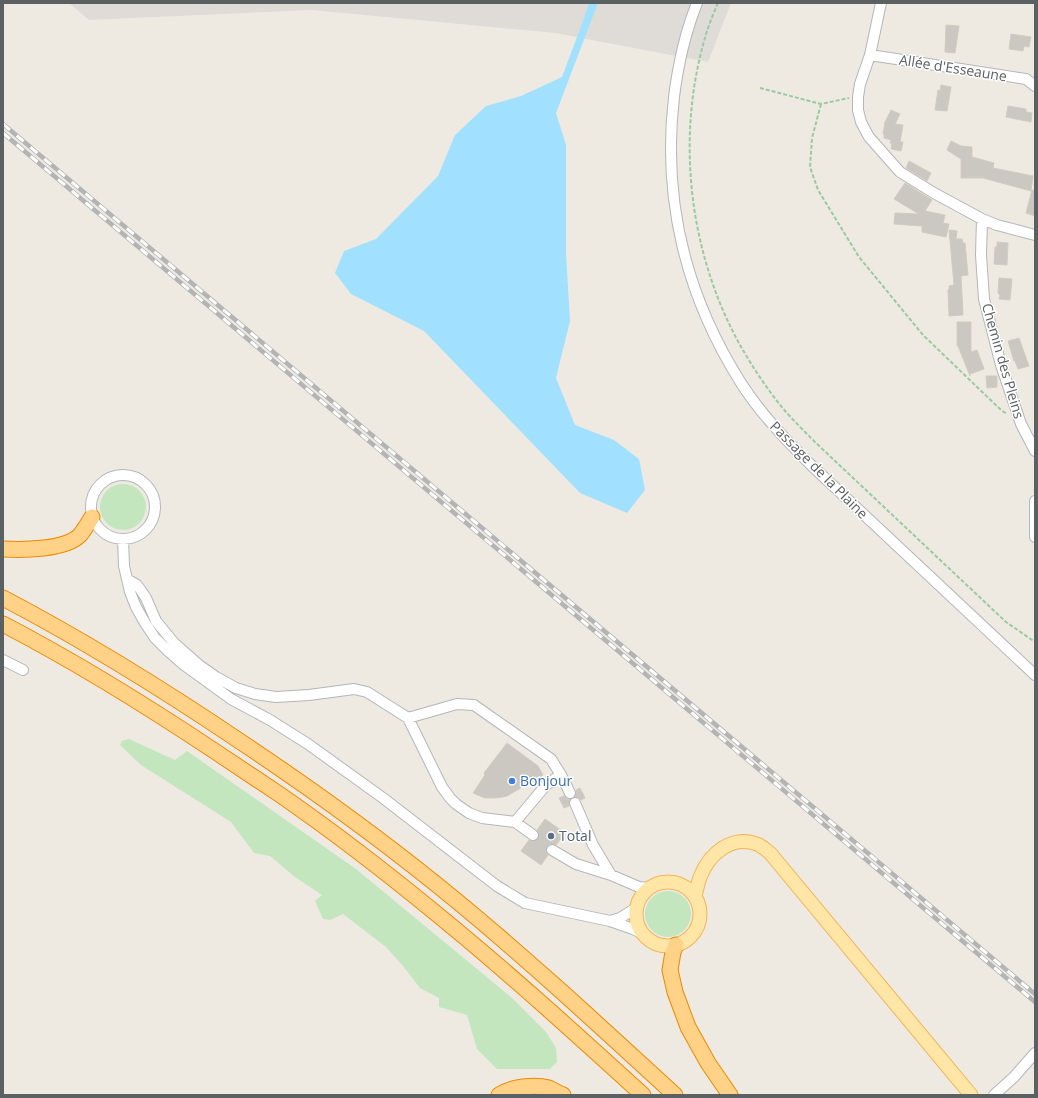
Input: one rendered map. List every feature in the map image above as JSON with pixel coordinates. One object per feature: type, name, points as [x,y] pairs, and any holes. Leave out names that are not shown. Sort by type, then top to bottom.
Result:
[{"type":"highway","points":[[3,549],[34,549],[64,544],[80,535],[92,516]]},
{"type":"highway","points":[[3,598],[93,648],[195,711],[295,778],[457,901],[553,984],[676,1095]]},
{"type":"highway","points":[[3,624],[77,664],[179,727],[279,794],[438,915],[530,993],[643,1095]]},
{"type":"highway","points":[[676,945],[673,952],[670,970],[675,992],[688,1027],[708,1063],[730,1095]]},
{"type":"highway","points":[[499,1095],[525,1086],[548,1088],[563,1095]]},
{"type":"main road","points":[[695,896],[700,876],[714,854],[724,846],[734,843],[746,842],[758,844],[770,853],[971,1095]]},
{"type":"main road","points":[[664,882],[674,882],[688,888],[695,896],[698,900],[700,910],[700,921],[690,938],[681,944],[665,946],[655,944],[643,934],[636,920],[636,908],[641,896],[649,888],[664,882]]},
{"type":"street","name":"Passage de la Plaine","points":[[697,3],[687,33],[679,65],[672,114],[671,169],[681,242],[696,293],[714,336],[741,384],[770,422],[792,446],[811,466],[1035,674]]},
{"type":"street","points":[[881,3],[870,55],[860,84],[858,97],[858,110],[869,137],[900,172],[934,193],[996,225],[1035,235]]},
{"type":"street","name":"Allée d'Esseaune","points":[[870,55],[1026,79],[1035,86]]},
{"type":"street","name":"Chemin des Pleins","points":[[982,219],[981,254],[984,299],[1001,365],[1021,424],[1035,451]]},
{"type":"street","points":[[129,475],[136,477],[148,486],[155,499],[156,506],[153,520],[144,532],[138,536],[123,539],[110,536],[99,528],[92,516],[91,502],[97,488],[102,483],[114,476],[129,475]]},
{"type":"street","points":[[1035,501],[1035,537]]},
{"type":"street","points":[[123,539],[124,566],[130,592],[145,623],[155,638],[167,650],[206,682],[231,699],[270,720],[308,744],[383,798],[497,886],[525,903],[610,921],[643,934]]},
{"type":"street","points":[[127,579],[140,588],[156,621],[174,643],[216,677],[236,688],[255,694],[276,697],[309,695],[354,689],[367,692],[408,718],[442,787],[456,804],[469,813],[482,818],[515,822],[533,835]]},
{"type":"street","points":[[3,660],[23,670]]},
{"type":"street","points":[[408,718],[458,704],[474,705],[552,759],[570,793]]},
{"type":"street","points":[[515,822],[546,785],[561,775]]},
{"type":"street","points":[[575,803],[593,845],[611,875]]},
{"type":"street","points":[[552,850],[576,864],[611,875],[639,887],[649,888]]},
{"type":"street","points":[[610,921],[620,918],[636,908]]},
{"type":"street","points":[[994,1095],[1014,1077],[1035,1053]]},
{"type":"path","points":[[718,3],[707,30],[695,84],[691,120],[691,180],[694,213],[704,256],[717,296],[729,324],[741,346],[786,412],[816,443],[1006,622],[1035,642]]},
{"type":"path","points":[[760,88],[821,104],[858,97]]},
{"type":"path","points":[[821,104],[812,138],[810,167],[818,190],[859,257],[924,335],[1001,410],[1021,424]]},
{"type":"shaded area","points":[[69,3],[731,3],[708,62],[555,33],[312,10],[89,20]]},
{"type":"green space","points":[[118,484],[128,484],[136,488],[142,494],[146,502],[146,512],[142,520],[136,526],[128,530],[118,530],[110,526],[104,520],[100,512],[100,502],[104,494],[110,488]]},
{"type":"green space","points":[[129,739],[175,760],[187,751],[356,869],[512,998],[546,1032],[556,1048],[557,1062],[550,1069],[497,1069],[477,1049],[467,1015],[439,1007],[439,998],[420,988],[386,947],[343,914],[330,920],[323,919],[315,901],[322,895],[295,877],[270,856],[254,853],[231,822],[141,765],[120,745],[122,741]]},
{"type":"green space","points":[[663,891],[673,891],[681,895],[687,901],[691,909],[691,919],[687,927],[681,933],[673,937],[663,937],[655,933],[649,927],[645,919],[645,909],[649,901],[655,895]]},
{"type":"water","points":[[589,3],[598,3],[556,113],[566,145],[566,253],[570,321],[556,378],[575,425],[614,440],[639,459],[645,490],[627,513],[580,493],[424,331],[351,294],[335,273],[344,251],[376,239],[438,176],[455,135],[486,106],[521,96],[562,77]]},
{"type":"building","points":[[946,25],[959,26],[955,53],[945,52]]},
{"type":"building","points":[[1011,34],[1031,37],[1029,47],[1024,46],[1023,51],[1009,49]]},
{"type":"building","points":[[941,85],[951,87],[947,111],[935,110],[938,90],[940,91]]},
{"type":"building","points":[[1008,106],[1026,109],[1026,112],[1032,113],[1031,122],[1006,117]]},
{"type":"building","points":[[891,110],[900,114],[895,124],[903,125],[900,142],[903,142],[901,151],[891,149],[891,140],[884,138],[883,134],[885,122]]},
{"type":"building","points":[[951,141],[961,146],[972,147],[972,157],[994,163],[993,168],[1033,176],[1031,191],[983,178],[961,178],[961,159],[947,150]]},
{"type":"building","points":[[909,161],[931,173],[927,181],[906,168]]},
{"type":"building","points":[[905,183],[932,200],[925,211],[945,215],[943,223],[949,224],[946,237],[922,232],[922,226],[894,224],[895,213],[919,214],[894,199]]},
{"type":"building","points":[[1032,190],[1035,190],[1035,216],[1026,213]]},
{"type":"building","points":[[949,230],[957,231],[956,239],[962,239],[963,243],[965,243],[968,275],[961,276],[963,315],[949,316],[948,290],[949,286],[954,285]]},
{"type":"building","points":[[997,242],[1008,243],[1007,265],[994,264],[995,247],[997,247]]},
{"type":"building","points":[[999,278],[1012,279],[1010,300],[999,299]]},
{"type":"building","points":[[957,322],[971,322],[971,352],[977,350],[984,369],[970,374],[970,376],[957,346]]},
{"type":"building","points":[[1019,338],[1029,366],[1018,369],[1008,341]]},
{"type":"building","points":[[986,376],[997,376],[997,387],[987,388]]},
{"type":"building","points":[[507,743],[538,766],[543,775],[507,796],[485,798],[473,793],[485,775],[484,773]]},
{"type":"building","points":[[580,788],[585,798],[581,800],[575,797],[576,790]]},
{"type":"building","points":[[564,796],[567,799],[570,799],[569,806],[564,808],[559,798]]},
{"type":"building","points":[[545,819],[565,833],[556,845],[552,844],[547,846],[546,850],[548,855],[541,865],[521,851],[529,840],[533,841],[538,839],[539,835],[537,830]]},
{"type":"tunnel","points":[[533,835],[552,850]]},
{"type":"railway","points":[[3,124],[1035,994]]},
{"type":"railway","points":[[3,133],[1035,1002]]},
{"type":"place","name":"Bonjour","points":[[512,781]]},
{"type":"place","name":"Total","points":[[551,836]]}]
